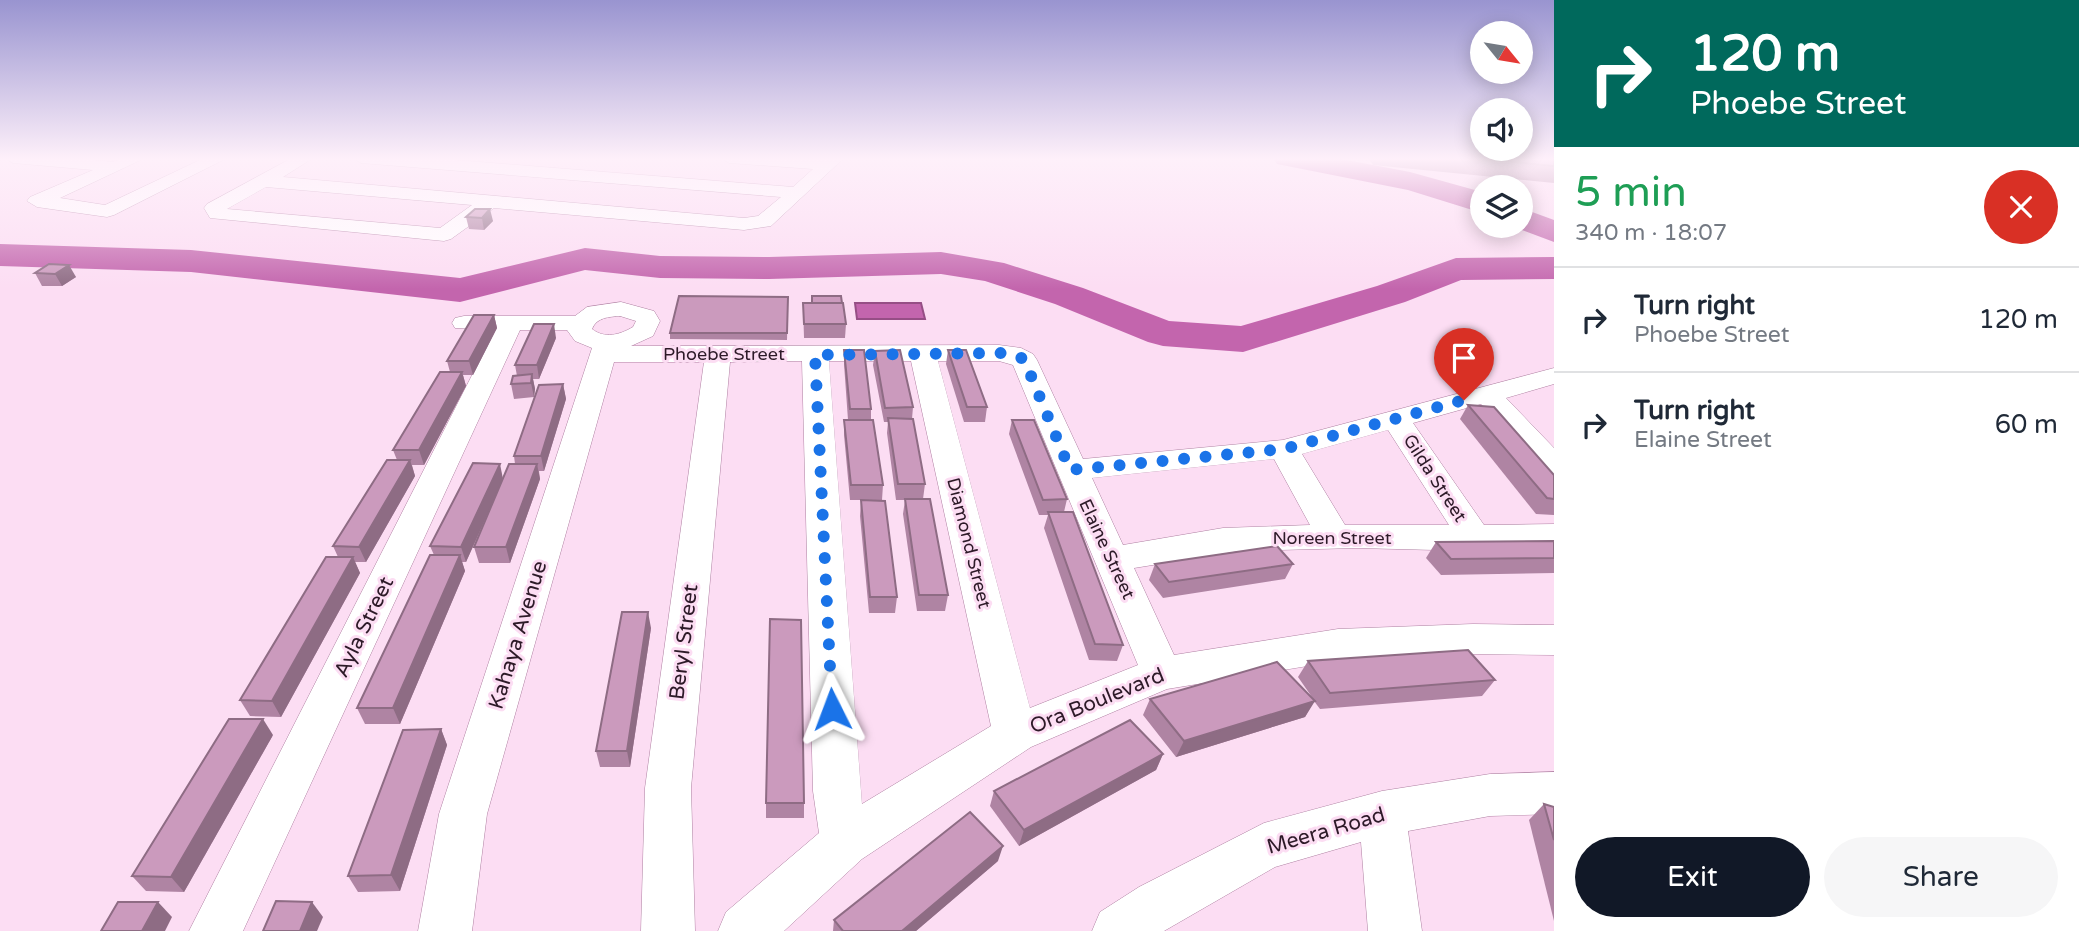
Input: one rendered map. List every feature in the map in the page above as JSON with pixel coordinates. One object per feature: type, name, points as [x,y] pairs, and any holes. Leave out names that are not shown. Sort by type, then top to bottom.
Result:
[{"type":"street","points":[[40,201],[107,211],[127,201]]},
{"type":"street","points":[[226,201],[214,208],[217,214],[444,235],[490,201]]},
{"type":"street","points":[[496,201],[744,225],[764,222],[788,201]]},
{"type":"street","name":"Phoebe Street","points":[[464,323],[511,323],[597,340],[718,354],[1012,354]]},
{"type":"street","name":"Ayla Street","points":[[216,931],[511,323]]},
{"type":"street","name":"Kahaya Avenue","points":[[445,931],[463,814],[597,340]]},
{"type":"street","name":"Diamond Street","points":[[922,352],[1014,734]]},
{"type":"street","name":"Beryl Street","points":[[668,931],[668,788],[718,354]]},
{"type":"street","name":"Elaine Street","points":[[1012,354],[1024,359],[1070,470],[1162,673]]},
{"type":"street","points":[[815,355],[836,791],[845,842]]},
{"type":"street","points":[[1070,470],[1284,449],[1554,376]]},
{"type":"street","points":[[1487,394],[1554,467]]},
{"type":"street","name":"Gilda Street","points":[[1395,418],[1475,539]]},
{"type":"street","points":[[1284,449],[1334,536]]},
{"type":"street","name":"Noreen Street","points":[[1112,559],[1236,539],[1334,536],[1475,539],[1554,536]]},
{"type":"street","name":"Ora Boulevard","points":[[745,931],[845,842],[1014,734],[1162,673],[1338,645],[1473,639],[1554,639]]},
{"type":"street","name":"Meera Road","points":[[1144,922],[1264,847],[1382,813],[1490,795],[1554,793]]},
{"type":"street","points":[[1382,813],[1395,931]]},
{"type":"shaded area","points":[[855,303],[921,303],[925,319],[857,319]]},
{"type":"building","points":[[475,209],[490,209],[482,218],[466,217]]},
{"type":"building","points":[[49,264],[69,265],[55,274],[35,273]]},
{"type":"building","points":[[679,296],[788,297],[787,333],[670,333]]},
{"type":"building","points":[[812,296],[841,296],[842,303],[812,303]]},
{"type":"building","points":[[803,303],[843,303],[846,324],[804,324]]},
{"type":"building","points":[[474,315],[494,315],[469,361],[447,361]]},
{"type":"building","points":[[534,324],[554,324],[537,365],[515,365]]},
{"type":"building","points":[[844,350],[864,350],[871,409],[850,409]]},
{"type":"building","points":[[900,350],[913,407],[885,408],[875,351]]},
{"type":"building","points":[[948,350],[966,350],[987,407],[967,407]]},
{"type":"building","points":[[440,372],[462,372],[419,450],[393,450]]},
{"type":"building","points":[[532,374],[531,383],[511,384],[513,376]]},
{"type":"building","points":[[563,384],[541,456],[514,456],[539,385]]},
{"type":"building","points":[[1468,405],[1494,407],[1554,475],[1554,499],[1547,498]]},
{"type":"building","points":[[888,418],[913,419],[925,484],[898,484]]},
{"type":"building","points":[[844,420],[873,420],[883,485],[851,485]]},
{"type":"building","points":[[1012,420],[1034,420],[1067,499],[1043,500]]},
{"type":"building","points":[[387,460],[410,460],[359,547],[333,546]]},
{"type":"building","points":[[473,463],[500,464],[461,547],[430,546]]},
{"type":"building","points":[[509,464],[537,464],[506,547],[474,547]]},
{"type":"building","points":[[905,499],[930,499],[948,595],[919,595]]},
{"type":"building","points":[[861,500],[885,501],[897,597],[870,597]]},
{"type":"building","points":[[1048,512],[1073,512],[1123,645],[1095,644]]},
{"type":"building","points":[[1554,541],[1554,558],[1451,559],[1436,542]]},
{"type":"building","points":[[1277,546],[1293,564],[1169,582],[1155,564]]},
{"type":"building","points":[[430,555],[460,555],[393,708],[357,708]]},
{"type":"building","points":[[326,557],[353,557],[272,701],[240,700]]},
{"type":"building","points":[[622,612],[648,612],[627,751],[596,751]]},
{"type":"building","points":[[770,619],[801,620],[804,803],[766,803]]},
{"type":"building","points":[[1468,650],[1495,680],[1330,693],[1308,661]]},
{"type":"building","points":[[1277,662],[1315,701],[1184,741],[1150,699]]},
{"type":"building","points":[[229,719],[263,719],[171,877],[132,876]]},
{"type":"building","points":[[1130,720],[1163,754],[1024,830],[994,791]]},
{"type":"building","points":[[441,729],[391,875],[348,876],[403,730]]},
{"type":"building","points":[[1544,804],[1554,807],[1554,840]]},
{"type":"building","points":[[970,812],[1003,846],[902,931],[843,931],[834,920]]},
{"type":"building","points":[[276,901],[312,902],[300,931],[263,931]]},
{"type":"building","points":[[118,902],[158,902],[142,931],[101,931]]},
{"type":"waterway","points":[[1533,223],[1554,232]]},
{"type":"waterway","points":[[0,255],[191,261],[460,290],[585,259],[660,267],[769,268],[941,263],[991,271],[1069,296],[1163,333],[1243,339],[1391,294],[1456,269],[1554,268]]},
{"type":"route","points":[[832,709],[815,355],[999,353],[1024,359],[1070,470],[1284,449],[1464,400]]}]
